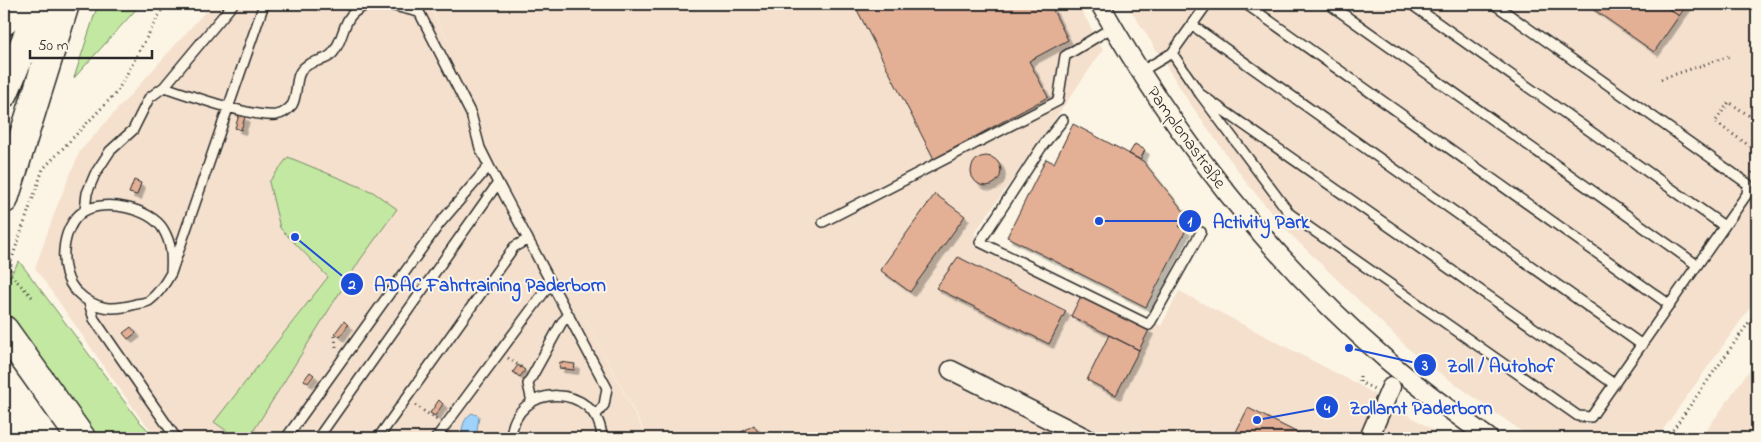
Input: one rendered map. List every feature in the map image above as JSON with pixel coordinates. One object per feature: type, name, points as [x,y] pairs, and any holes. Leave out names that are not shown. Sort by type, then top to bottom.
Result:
[{"type":"highway","points":[[4,21],[11,4]]},
{"type":"highway","points":[[4,93],[41,4]]},
{"type":"highway","points":[[4,199],[65,4]]},
{"type":"highway","points":[[5,331],[62,415],[81,438]]},
{"type":"street","name":"Pamplonastraße","points":[[1100,4],[1140,72],[1170,116],[1230,195],[1307,284],[1398,370],[1489,438]]},
{"type":"street","points":[[951,370],[1086,438]]},
{"type":"street","points":[[1369,438],[1381,415],[1391,387]]},
{"type":"lane","points":[[86,210],[90,186],[110,151],[134,130],[149,98],[164,87],[232,4]]},
{"type":"lane","points":[[172,273],[172,249],[163,228],[140,211],[121,206],[86,210],[78,216],[70,229],[63,263],[66,278],[76,292],[90,303],[116,310],[150,301],[172,273],[264,4]]},
{"type":"lane","points":[[164,87],[228,106],[276,115],[285,111],[293,103],[299,75],[305,66],[325,60],[335,50],[350,15],[359,8],[370,4]]},
{"type":"lane","points":[[386,4],[416,8],[471,114],[480,148],[488,166],[607,388],[604,405],[595,416]]},
{"type":"lane","points":[[1140,72],[1172,53],[1207,4]]},
{"type":"lane","points":[[1246,4],[1670,305]]},
{"type":"lane","points":[[1329,4],[1697,265]]},
{"type":"lane","points":[[1411,4],[1724,226]]},
{"type":"lane","points":[[1172,53],[1200,94],[1290,214],[1578,416],[1590,418],[1747,194],[1748,184],[1494,4]]},
{"type":"lane","points":[[1192,25],[1642,344]]},
{"type":"lane","points":[[822,222],[1058,101],[1065,56],[1113,28]]},
{"type":"lane","points":[[1200,94],[1614,384]]},
{"type":"lane","points":[[1063,120],[1041,148],[980,242],[1149,325],[1201,232]]},
{"type":"lane","points":[[286,438],[440,223],[488,166]]},
{"type":"lane","points":[[318,438],[498,183]]},
{"type":"lane","points":[[378,438],[514,247],[528,239]]},
{"type":"lane","points":[[436,438],[551,283]]},
{"type":"lane","points":[[90,303],[94,319],[176,438]]},
{"type":"lane","points":[[532,402],[528,384],[562,322],[569,315]]},
{"type":"lane","points":[[511,438],[518,416],[532,402],[551,395],[572,397],[589,408],[595,416],[602,438]]},
{"type":"path","points":[[32,298],[11,275],[11,261],[44,169],[53,157],[117,92],[165,4]]},
{"type":"path","points":[[1661,79],[1730,56]]},
{"type":"path","points":[[1757,121],[1729,102],[1715,122],[1757,151]]},
{"type":"path","points":[[1667,438],[1757,312]]},
{"type":"path","points":[[500,352],[533,375]]},
{"type":"path","points":[[1360,376],[1360,382]]},
{"type":"path","points":[[406,399],[445,426]]},
{"type":"shaded area","points":[[212,4],[428,4],[451,46],[429,4],[1078,4],[1103,50],[974,234],[1161,326],[1179,291],[1359,385],[1446,438],[861,438],[853,434],[859,438],[648,438],[575,298],[647,438],[159,438],[141,419],[35,268],[57,206],[80,151]]},
{"type":"shaded area","points":[[1127,4],[1757,4],[1757,298],[1657,438],[1531,438],[1416,356],[1284,228],[1246,182],[1189,102]]},
{"type":"shaded area","points":[[1757,359],[1757,438],[1701,438]]},
{"type":"green space","points":[[98,4],[141,4],[74,78]]},
{"type":"green space","points":[[288,157],[373,192],[397,209],[360,260],[249,438],[237,438],[214,422],[328,277],[280,228],[269,182]]},
{"type":"green space","points":[[19,261],[139,421],[156,438],[97,438],[46,371],[4,307],[4,286]]},
{"type":"water","points":[[472,413],[479,416],[476,438],[461,438],[465,421]]},
{"type":"building","points":[[854,4],[1050,4],[1068,40],[1029,61],[1048,97],[934,159]]},
{"type":"building","points":[[1586,4],[1662,4],[1679,16],[1654,52]]},
{"type":"building","points":[[1662,4],[1688,4],[1679,16]]},
{"type":"building","points":[[239,115],[245,117],[241,130],[235,128]]},
{"type":"building","points":[[1073,124],[1143,161],[1186,214],[1179,227],[1186,230],[1146,307],[1007,237],[1046,159],[1054,163]]},
{"type":"building","points":[[1135,144],[1145,150],[1140,160],[1129,154]]},
{"type":"building","points":[[986,156],[997,160],[1001,171],[997,182],[986,186],[975,182],[971,171],[975,160]]},
{"type":"building","points":[[134,180],[141,183],[137,195],[129,193]]},
{"type":"building","points":[[935,194],[965,216],[910,292],[880,270]]},
{"type":"building","points":[[958,257],[1066,311],[1049,344],[936,288]]},
{"type":"building","points":[[1081,296],[1149,330],[1139,350],[1071,316]]},
{"type":"building","points":[[344,321],[348,325],[340,337],[335,333]]},
{"type":"building","points":[[131,327],[136,333],[128,339],[123,333]]},
{"type":"building","points":[[1109,335],[1139,350],[1116,395],[1087,380]]},
{"type":"building","points":[[560,362],[575,364],[574,370],[559,368]]},
{"type":"building","points":[[518,365],[525,370],[520,377],[513,372]]},
{"type":"building","points":[[310,372],[314,375],[308,383],[304,380]]},
{"type":"building","points":[[439,400],[443,404],[435,416],[430,413]]},
{"type":"building","points":[[1248,408],[1308,438],[1249,438],[1236,432]]},
{"type":"building","points":[[754,425],[761,438],[731,438]]},
{"type":"place","name":"Activity Park","points":[[1099,221]]},
{"type":"place","name":"ADAC Fahrtraining Paderborn","points":[[295,237]]},
{"type":"place","name":"Zoll / Autohof","points":[[1349,348]]},
{"type":"place","name":"Zollamt Paderborn","points":[[1257,420]]}]
